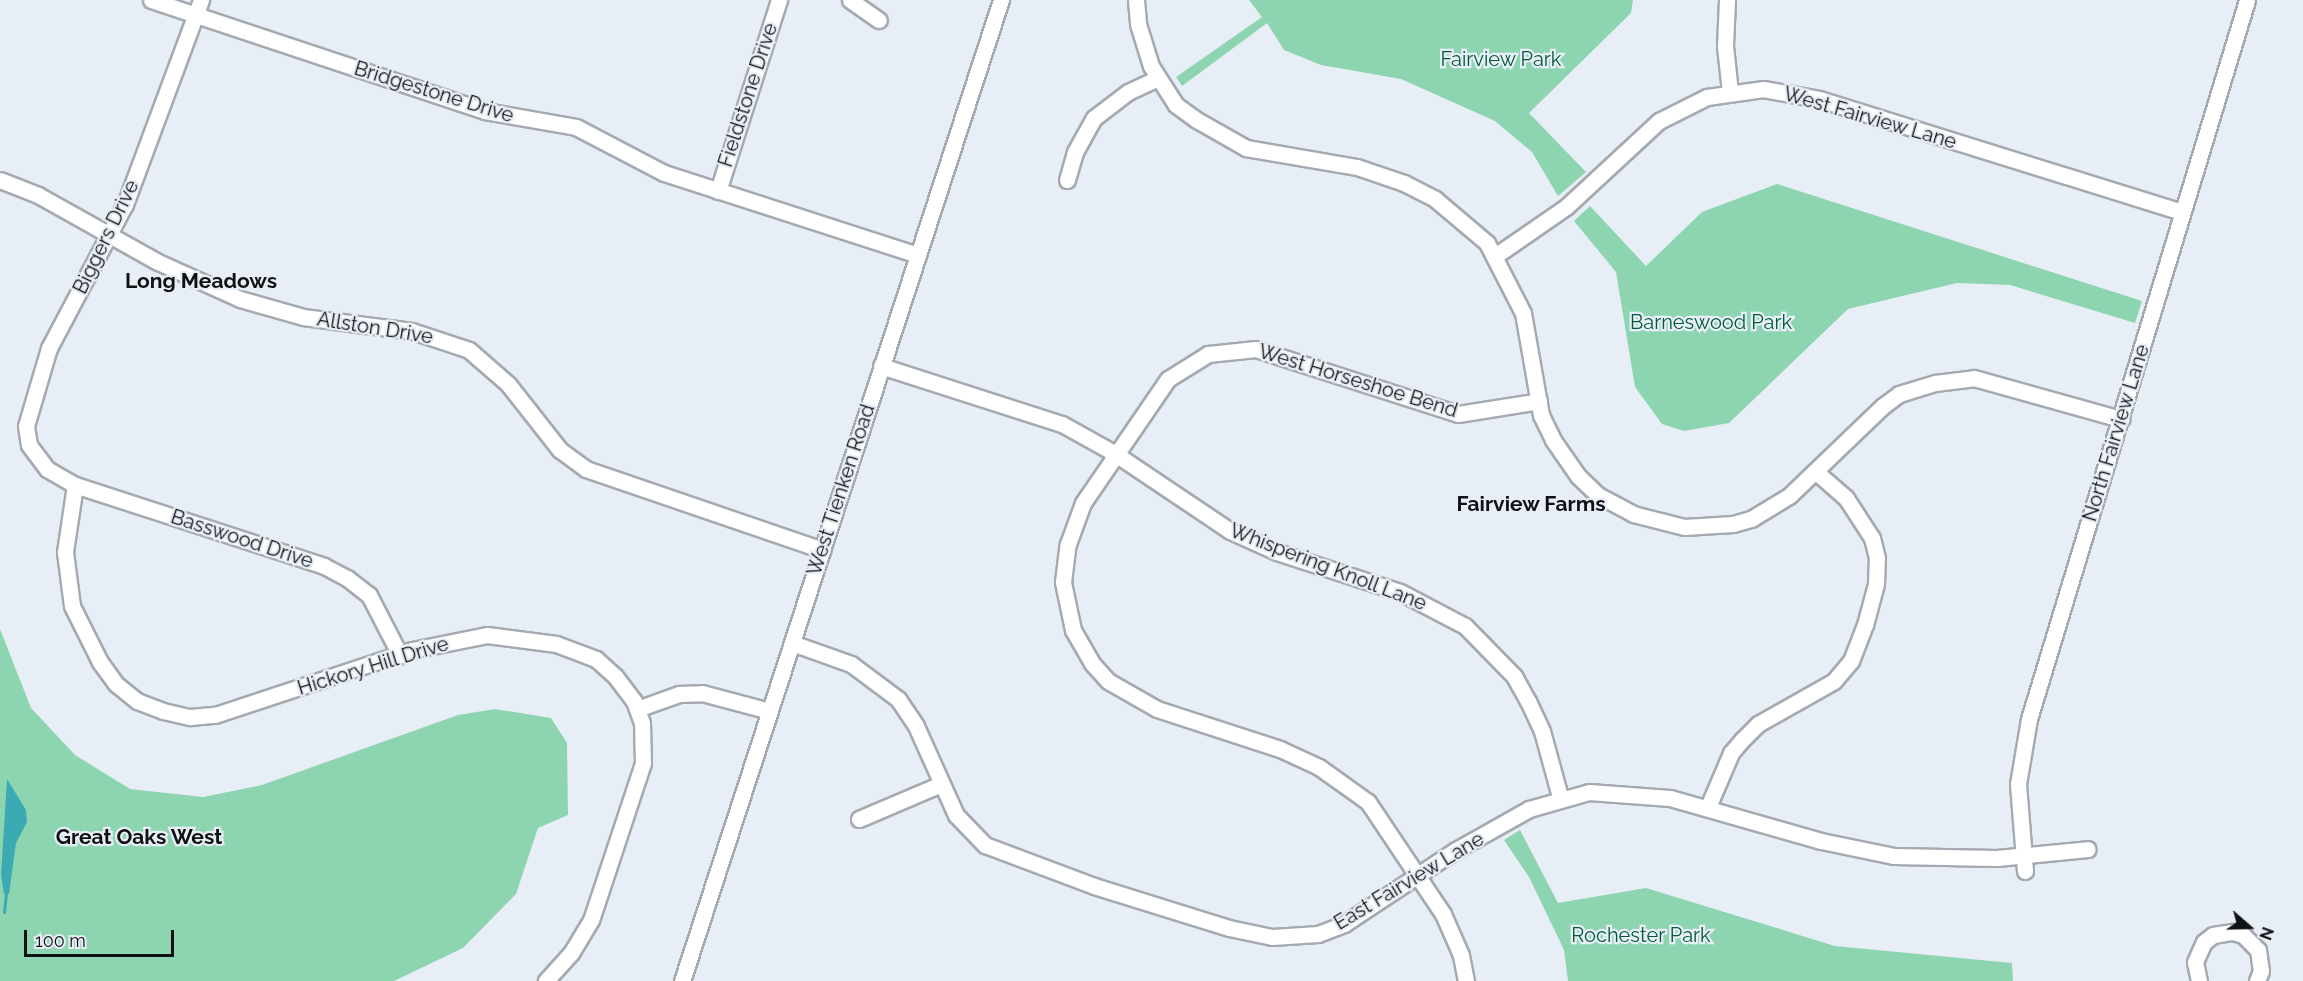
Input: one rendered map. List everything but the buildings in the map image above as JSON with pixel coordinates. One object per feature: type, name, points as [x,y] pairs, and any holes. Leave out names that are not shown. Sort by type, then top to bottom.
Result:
[{"type":"street","name":"Bridgestone Drive","points":[[151,0],[485,111],[576,127],[664,173],[918,255]]},
{"type":"street","name":"Biggers Drive","points":[[47,469],[29,445],[26,426],[49,348],[109,235],[151,141],[201,0]]},
{"type":"street","name":"Fieldstone Drive","points":[[718,191],[778,0]]},
{"type":"street","points":[[850,0],[879,20]]},
{"type":"street","name":"West Tienken Road","points":[[682,981],[1001,0]]},
{"type":"street","points":[[1136,0],[1138,24],[1158,78],[1176,105],[1217,135],[1246,148],[1358,167],[1404,183],[1435,199],[1469,225],[1495,256],[1523,314],[1539,401],[1553,440],[1578,476],[1610,503],[1663,523],[1705,528],[1751,519],[1789,496],[1899,394],[1943,381],[1974,378],[2008,385],[2121,419]]},
{"type":"street","points":[[1727,0],[1725,46],[1730,92]]},
{"type":"street","name":"North Fairview Lane","points":[[2025,871],[2018,784],[2029,719],[2247,0]]},
{"type":"street","points":[[1067,180],[1075,152],[1094,118],[1128,92],[1158,78]]},
{"type":"street","name":"West Fairview Lane","points":[[1495,256],[1566,207],[1659,121],[1707,97],[1730,92],[1792,91],[2182,212]]},
{"type":"street","name":"Allston Drive","points":[[0,180],[38,195],[209,287],[272,310],[444,339],[487,362],[528,407],[560,450],[585,469],[822,550]]},
{"type":"street","name":"West Horseshoe Bend","points":[[1466,981],[1454,937],[1419,876],[1368,802],[1345,783],[1280,749],[1157,709],[1108,681],[1092,663],[1073,630],[1063,582],[1073,526],[1083,503],[1168,380],[1208,354],[1230,349],[1256,349],[1303,362],[1458,414],[1539,401]]},
{"type":"street","name":"Whispering Knoll Lane","points":[[881,366],[1062,424],[1117,455],[1230,531],[1277,552],[1400,592],[1464,626],[1514,676],[1542,731],[1560,797]]},
{"type":"street","name":"Basswood Drive","points":[[47,469],[75,485],[324,566],[347,578],[369,595],[400,655]]},
{"type":"street","points":[[1708,807],[1731,753],[1742,740],[1758,724],[1834,681],[1851,661],[1865,625],[1875,584],[1877,558],[1872,538],[1846,498],[1815,471]]},
{"type":"street","name":"Hickory Hill Drive","points":[[75,485],[64,552],[72,606],[100,662],[116,684],[137,700],[190,717],[215,715],[400,655],[451,640],[487,635],[556,644],[596,659],[615,675],[637,709],[642,723],[643,763],[621,836],[591,920],[571,953],[546,981]]},
{"type":"street","name":"East Fairview Lane","points":[[792,643],[851,664],[898,699],[916,726],[956,815],[985,845],[1005,855],[1229,928],[1272,937],[1318,934],[1344,924],[1529,809],[1560,797],[1627,792],[1708,807],[1821,841],[1894,856],[2023,855],[2088,849]]},
{"type":"street","points":[[637,709],[679,694],[702,693],[770,711]]},
{"type":"street","points":[[859,819],[941,783]]},
{"type":"street","points":[[2199,981],[2195,962],[2204,942],[2213,935],[2233,932],[2243,935],[2258,950],[2261,970],[2258,981]]},
{"type":"green space","name":"Fairview Park","points":[[1249,0],[1633,0],[1631,13],[1529,113],[1586,172],[1558,196],[1532,152],[1495,121],[1401,79],[1321,65],[1284,50],[1267,23],[1182,86],[1176,77],[1262,17]]},
{"type":"green space","name":"Barneswood Park","points":[[1777,184],[2142,301],[2135,323],[2010,285],[1957,283],[1848,309],[1729,423],[1684,431],[1662,424],[1635,387],[1616,272],[1574,221],[1590,206],[1646,266],[1702,212]]},
{"type":"green space","points":[[0,629],[31,708],[75,755],[130,789],[203,797],[262,785],[458,715],[495,709],[551,718],[567,743],[568,815],[538,828],[516,894],[463,948],[394,981],[0,981]]},
{"type":"green space","name":"Rochester Park","points":[[1520,830],[1558,903],[1646,888],[1835,946],[2012,963],[2013,981],[1568,981],[1564,950],[1529,877],[1504,840]]},
{"type":"water","points":[[7,779],[26,810],[27,822],[16,843],[9,894],[4,894],[1,875]]},
{"type":"waterway","points":[[4,912],[6,894]]},
{"type":"district","name":"Long Meadows","points":[[201,281]]},
{"type":"district","name":"Fairview Farms","points":[[1531,504]]},
{"type":"district","name":"Great Oaks West","points":[[139,837]]}]
